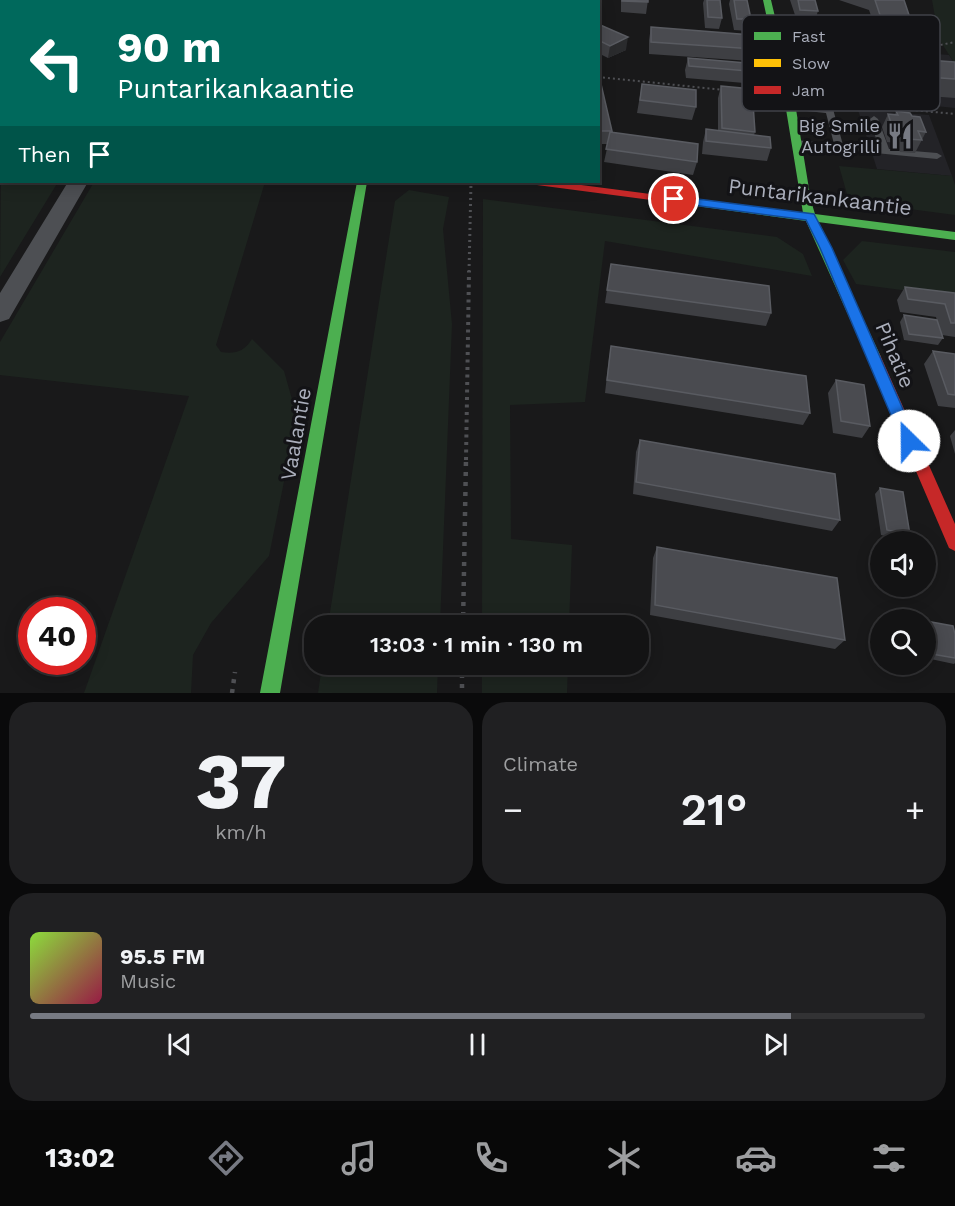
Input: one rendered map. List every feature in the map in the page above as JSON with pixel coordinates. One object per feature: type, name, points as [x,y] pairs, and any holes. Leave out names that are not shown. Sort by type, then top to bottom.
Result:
[{"type":"street","name":"Pihatie","points":[[767,0],[770,15]]},
{"type":"street","name":"Pihatie","points":[[791,111],[805,201],[810,217],[826,248],[955,543]]},
{"type":"street","points":[[0,313],[77,183]]},
{"type":"street","name":"Vaalantie","points":[[270,693],[362,183]]},
{"type":"street","name":"Puntarikankaantie","points":[[545,183],[955,236]]},
{"type":"lane","points":[[830,111],[839,147]]},
{"type":"lane","points":[[874,119],[885,151]]},
{"type":"lane","points":[[796,143],[937,156]]},
{"type":"path","points":[[940,45],[955,42]]},
{"type":"path","points":[[463,615],[471,183]]},
{"type":"path","points":[[232,693],[235,672]]},
{"type":"path","points":[[462,675],[462,693]]},
{"type":"shaded area","points":[[932,0],[955,0],[955,64],[940,41],[940,15],[935,15]]},
{"type":"shaded area","points":[[940,54],[949,55],[955,64],[955,108],[940,106]]},
{"type":"shaded area","points":[[858,111],[929,115],[952,176],[877,169]]},
{"type":"shaded area","points":[[839,166],[952,176],[955,185],[955,215],[849,201]]},
{"type":"shaded area","points":[[1,183],[57,183],[0,277]]},
{"type":"shaded area","points":[[93,183],[265,183],[216,345],[221,352],[231,353],[246,347],[252,339],[284,371],[297,417],[269,556],[211,623],[193,655],[191,693],[84,693],[90,675],[96,675],[96,659],[189,396],[0,375],[0,342]]},
{"type":"shaded area","points":[[409,190],[449,197],[443,229],[452,324],[440,615],[330,615],[395,201]]},
{"type":"shaded area","points":[[483,199],[777,237],[803,254],[812,276],[605,241],[585,402],[510,405],[511,539],[572,545],[569,615],[482,615]]},
{"type":"shaded area","points":[[862,241],[955,252],[955,297],[856,284],[843,260]]},
{"type":"shaded area","points":[[321,675],[438,675],[437,693],[318,693]]},
{"type":"shaded area","points":[[482,675],[568,675],[567,693],[482,693]]},
{"type":"building","points":[[648,0],[648,2],[622,1]]},
{"type":"building","points":[[707,0],[720,0],[722,18],[708,17]]},
{"type":"building","points":[[734,0],[747,0],[750,15],[742,15],[742,19],[737,19]]},
{"type":"building","points":[[798,0],[815,0],[818,11],[800,10]]},
{"type":"building","points":[[875,0],[904,0],[909,15],[880,15]]},
{"type":"building","points":[[600,25],[628,37],[610,46],[600,41]]},
{"type":"building","points":[[651,27],[742,34],[742,48],[651,42]]},
{"type":"building","points":[[688,58],[742,63],[742,70],[689,66]]},
{"type":"building","points":[[940,61],[955,62],[955,79],[940,78]]},
{"type":"building","points":[[600,84],[601,84],[612,131],[600,131]]},
{"type":"building","points":[[642,84],[696,90],[696,107],[640,100]]},
{"type":"building","points":[[721,86],[742,88],[742,111],[754,111],[755,132],[722,128]]},
{"type":"building","points":[[896,111],[920,117],[926,132],[918,131],[922,140],[907,139],[903,130],[893,129],[888,114],[898,115]]},
{"type":"building","points":[[706,129],[770,137],[771,148],[706,141]]},
{"type":"building","points":[[610,132],[698,144],[697,162],[606,149]]},
{"type":"building","points":[[611,264],[769,286],[771,313],[607,290]]},
{"type":"building","points":[[905,287],[955,293],[955,323],[951,323],[945,304],[908,299]]},
{"type":"building","points":[[904,315],[937,320],[943,338],[909,334]]},
{"type":"building","points":[[611,346],[806,376],[810,413],[607,380]]},
{"type":"building","points":[[933,351],[955,354],[955,395],[948,394]]},
{"type":"building","points":[[836,380],[864,385],[870,426],[841,421]]},
{"type":"building","points":[[640,440],[835,474],[840,520],[636,482]]},
{"type":"building","points":[[880,488],[903,492],[909,531],[887,530]]},
{"type":"building","points":[[657,547],[837,578],[845,640],[655,605]]},
{"type":"building","points":[[936,623],[953,626],[955,658],[936,655]]},
{"type":"traffic: fast","points":[[767,0],[770,15]]},
{"type":"traffic: fast","points":[[791,111],[805,201],[810,217],[874,357]]},
{"type":"traffic: fast","points":[[270,693],[362,183]]},
{"type":"traffic: fast","points":[[689,202],[955,236]]},
{"type":"traffic: jam","points":[[545,183],[689,202]]},
{"type":"traffic: jam","points":[[874,357],[955,543]]},
{"type":"place","name":"Big Smile Autogrilli","points":[[900,136]]},
{"type":"route","points":[[674,199],[810,217],[826,248],[909,441]]}]
